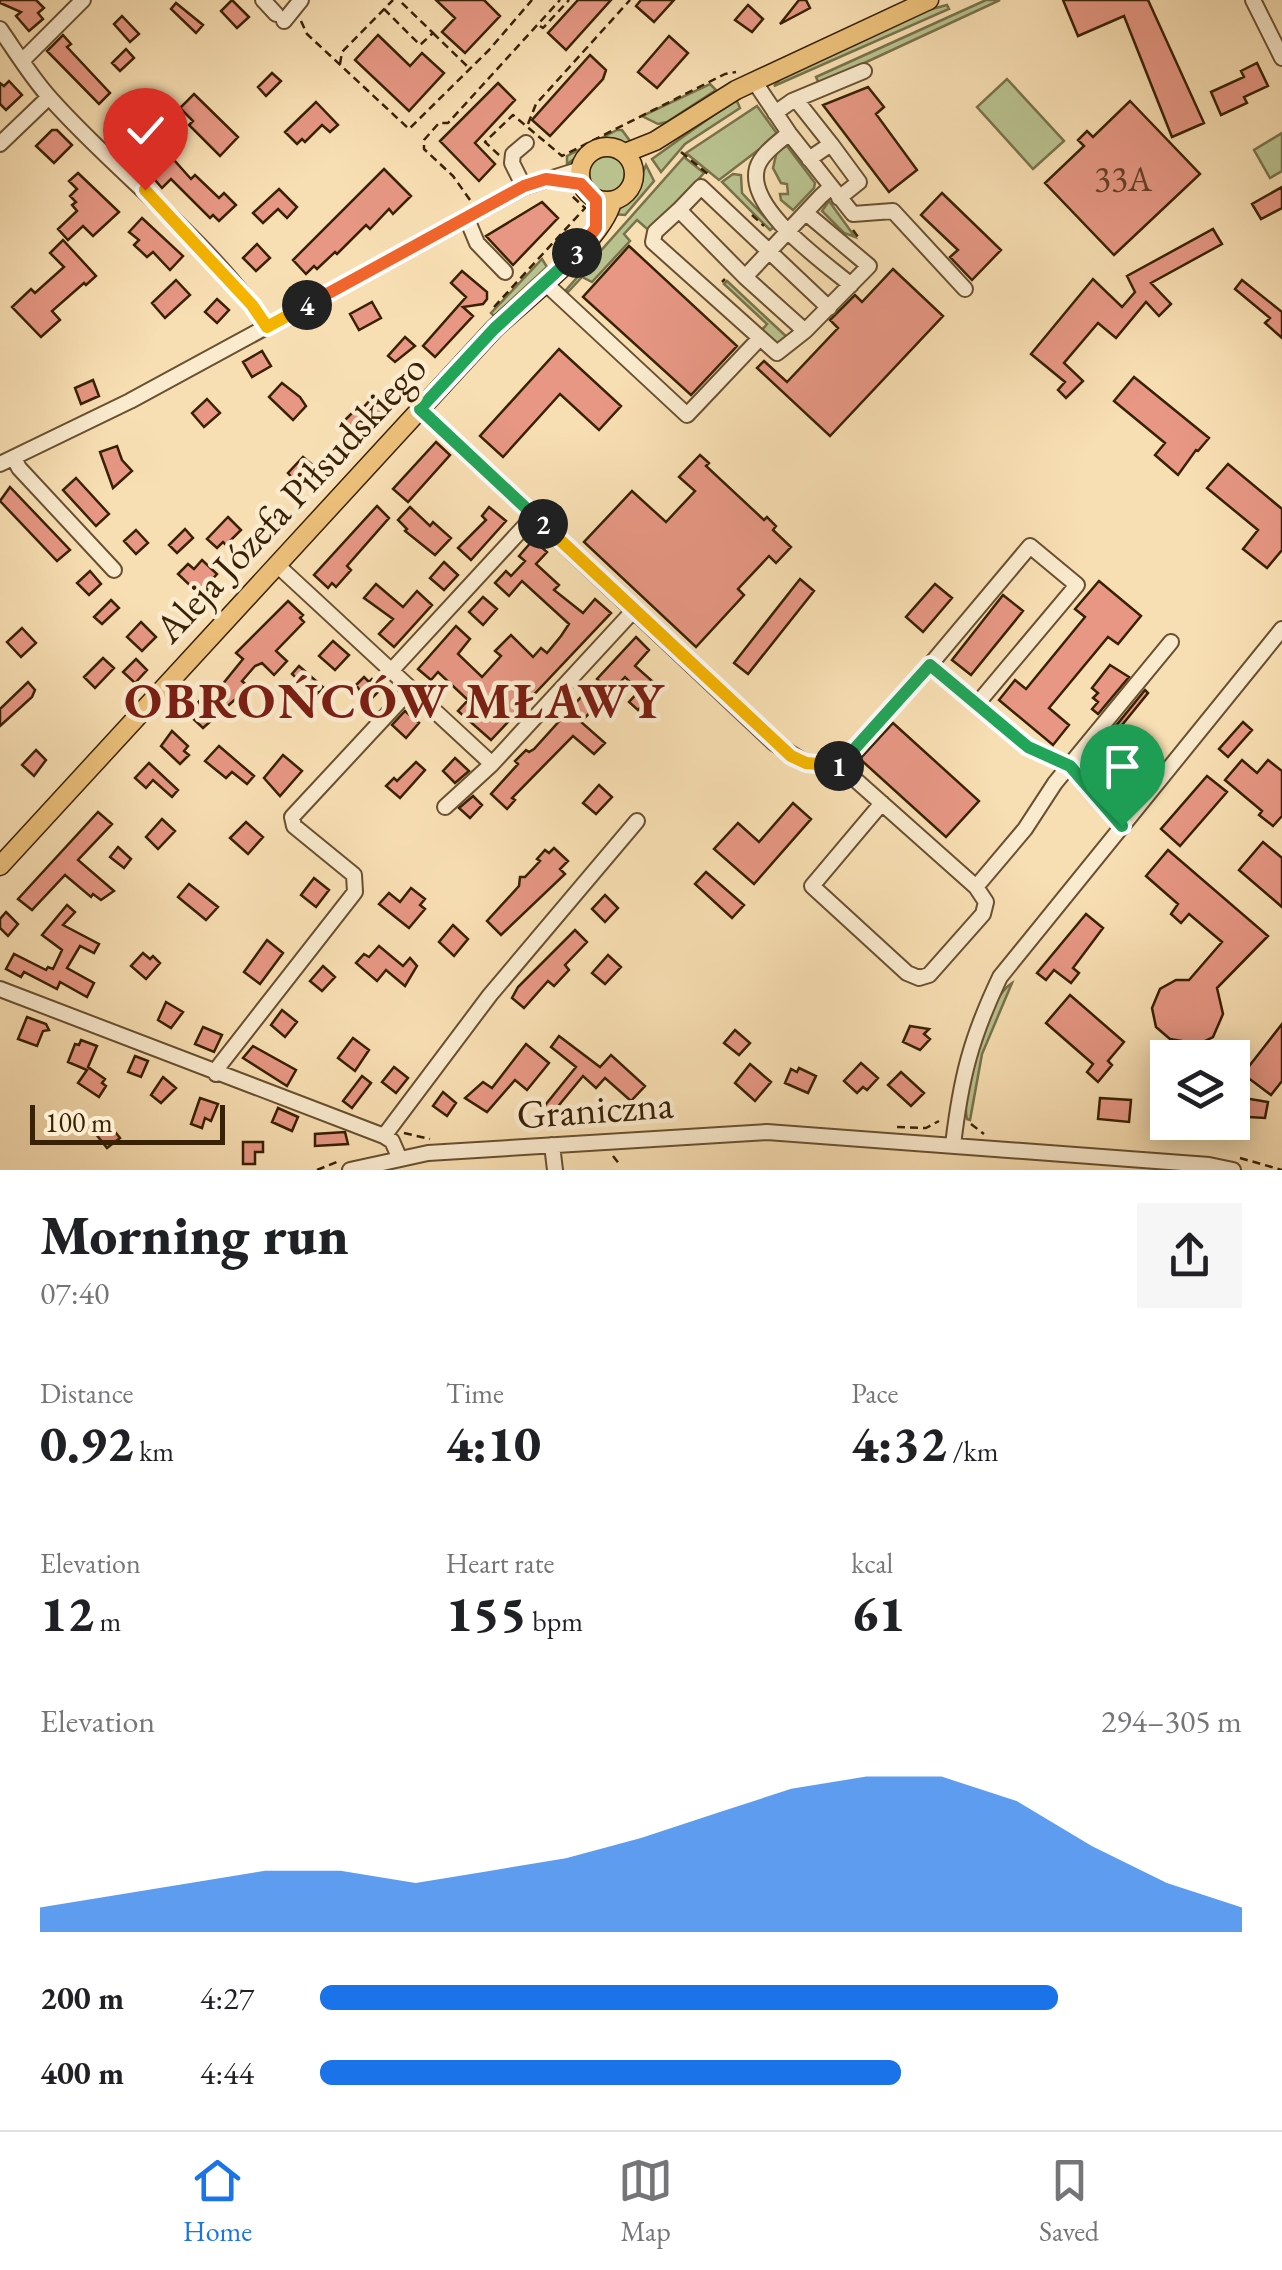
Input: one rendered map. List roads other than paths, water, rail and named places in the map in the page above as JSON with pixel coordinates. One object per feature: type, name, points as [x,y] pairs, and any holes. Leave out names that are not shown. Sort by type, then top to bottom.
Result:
[{"type":"main road","points":[[629,160],[723,97],[929,0]]},
{"type":"main road","points":[[598,148],[617,148],[629,160],[635,176],[628,193],[604,200],[576,181],[590,153],[598,148]]},
{"type":"main road","name":"Aleja Józefa Piłsudskiego","points":[[0,866],[494,329],[575,255],[596,228],[604,200]]},
{"type":"street","points":[[22,61],[83,0]]},
{"type":"street","points":[[263,0],[280,18],[301,8]]},
{"type":"street","points":[[1254,0],[1281,54]]},
{"type":"street","points":[[0,29],[49,97],[145,190],[252,305],[267,327]]},
{"type":"street","points":[[774,113],[864,71]]},
{"type":"street","points":[[754,81],[774,113],[853,214],[892,211],[965,289]]},
{"type":"street","points":[[0,144],[49,97]]},
{"type":"street","points":[[732,276],[767,253],[806,213],[859,182],[797,100]]},
{"type":"street","points":[[789,133],[762,158],[757,168],[758,191],[788,231],[851,285]]},
{"type":"street","points":[[524,186],[512,163],[513,154],[526,143]]},
{"type":"street","points":[[809,160],[830,144]]},
{"type":"street","points":[[7,461],[130,401],[524,186],[546,179],[576,181]]},
{"type":"street","points":[[806,213],[869,266],[851,285],[828,308],[805,331],[777,353],[653,242],[655,232],[700,187],[828,308]]},
{"type":"street","points":[[679,210],[732,276],[805,331]]},
{"type":"street","points":[[467,219],[477,243],[505,272]]},
{"type":"street","points":[[544,282],[687,414],[760,338]]},
{"type":"street","points":[[420,409],[791,756],[806,763],[840,766],[882,803],[976,887],[986,902],[983,914],[929,975],[919,978],[907,973],[812,886],[882,803]]},
{"type":"street","points":[[7,461],[19,468],[114,570]]},
{"type":"street","points":[[391,671],[534,516]]},
{"type":"street","points":[[840,766],[1030,546],[1077,585],[978,704]]},
{"type":"street","points":[[276,564],[492,764]]},
{"type":"street","points":[[445,807],[492,764],[634,610]]},
{"type":"street","points":[[953,1144],[963,1075],[975,1031],[1000,977],[1282,629]]},
{"type":"street","points":[[976,887],[1172,642]]},
{"type":"street","points":[[930,665],[1028,747],[1105,784],[1138,806]]},
{"type":"street","points":[[216,1074],[355,892],[354,875],[294,826],[292,817],[411,689]]},
{"type":"street","points":[[1070,766],[1122,826]]},
{"type":"street","points":[[386,1132],[490,995],[637,821]]},
{"type":"street","points":[[0,989],[216,1074],[386,1132],[399,1157]]},
{"type":"street","name":"Graniczna","points":[[345,1165],[552,1144],[767,1132],[1208,1164],[1232,1170]]},
{"type":"street","points":[[552,1144],[555,1170]]},
{"type":"district","name":"OBROŃCÓW MŁAWY","points":[[395,700]]}]
